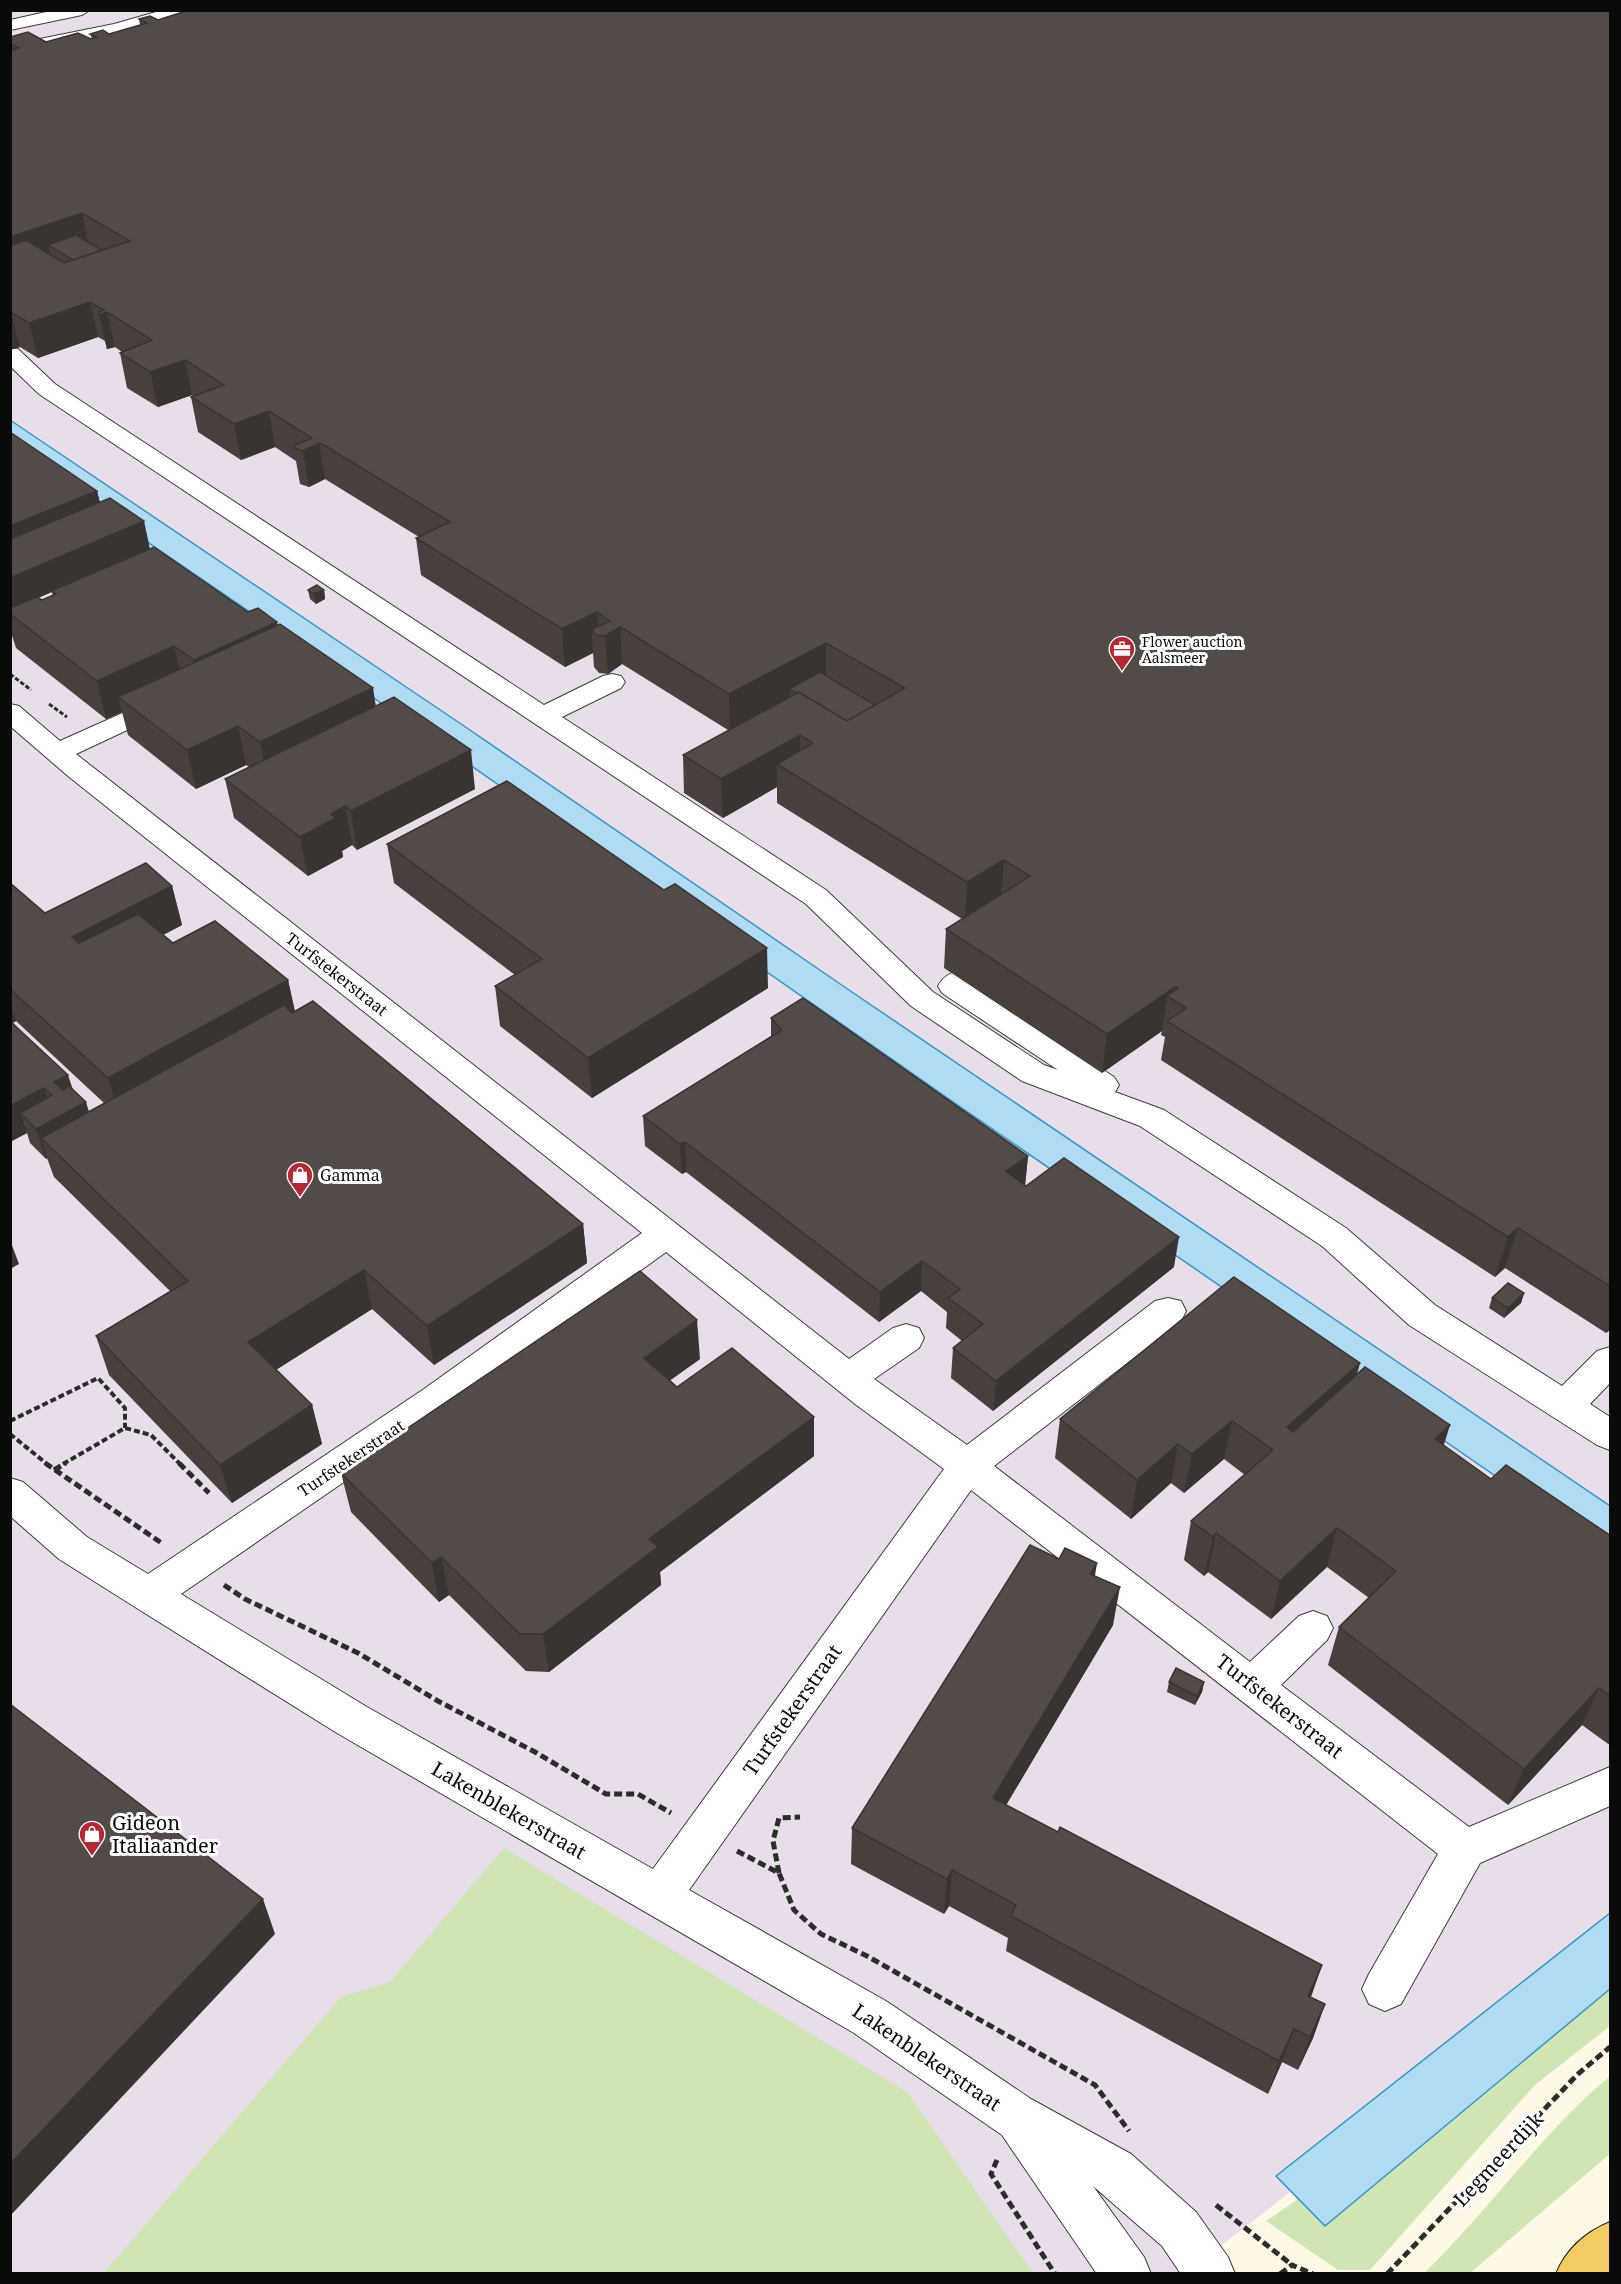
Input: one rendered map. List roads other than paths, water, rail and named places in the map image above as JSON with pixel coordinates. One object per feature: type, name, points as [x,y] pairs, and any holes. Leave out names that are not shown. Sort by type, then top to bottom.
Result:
[{"type":"main road","points":[[1580,2274],[1611,2246]]},
{"type":"street","points":[[10,25],[82,10]]},
{"type":"street","points":[[10,50],[116,29],[183,10]]},
{"type":"street","points":[[10,354],[47,389],[816,897],[921,999],[1033,1072],[1152,1118]]},
{"type":"street","points":[[10,378],[47,389]]},
{"type":"street","points":[[542,716],[612,681]]},
{"type":"street","points":[[57,753],[189,691]]},
{"type":"street","name":"Turfstekerstraat","points":[[10,712],[57,753],[848,1378],[967,1466],[1018,1508],[1253,1685],[1465,1849]]},
{"type":"street","points":[[962,980],[953,986],[1334,1237],[1422,1315],[1611,1435]]},
{"type":"street","name":"Turfstekerstraat","points":[[149,1596],[437,1399],[667,1233]]},
{"type":"street","points":[[967,1466],[1168,1311]]},
{"type":"street","points":[[848,1378],[906,1338]]},
{"type":"street","points":[[1565,1406],[1611,1361]]},
{"type":"street","name":"Turfstekerstraat","points":[[659,1896],[967,1466]]},
{"type":"street","name":"Lakenblekerstraat","points":[[10,1493],[73,1548],[149,1596],[352,1720],[870,2017],[1014,2116],[1114,2171],[1179,2229],[1212,2274]]},
{"type":"street","points":[[1253,1685],[1313,1628]]},
{"type":"street","points":[[1384,1989],[1465,1849],[1611,1786]]},
{"type":"street","name":"Lakenblekerstraat","points":[[1014,2116],[1073,2194],[1127,2274]]},
{"type":"water","points":[[10,420],[467,728],[1610,1506],[1610,1555],[949,1099],[285,636],[11,449]]},
{"type":"water","points":[[1610,1913],[1610,1989],[1325,2226],[1276,2176]]},
{"type":"place","name":"Flower auction Aalsmeer","points":[[1122,672]]},
{"type":"place","name":"Gamma","points":[[300,1198]]},
{"type":"place","name":"Gideon Italiaander","points":[[92,1857]]}]
